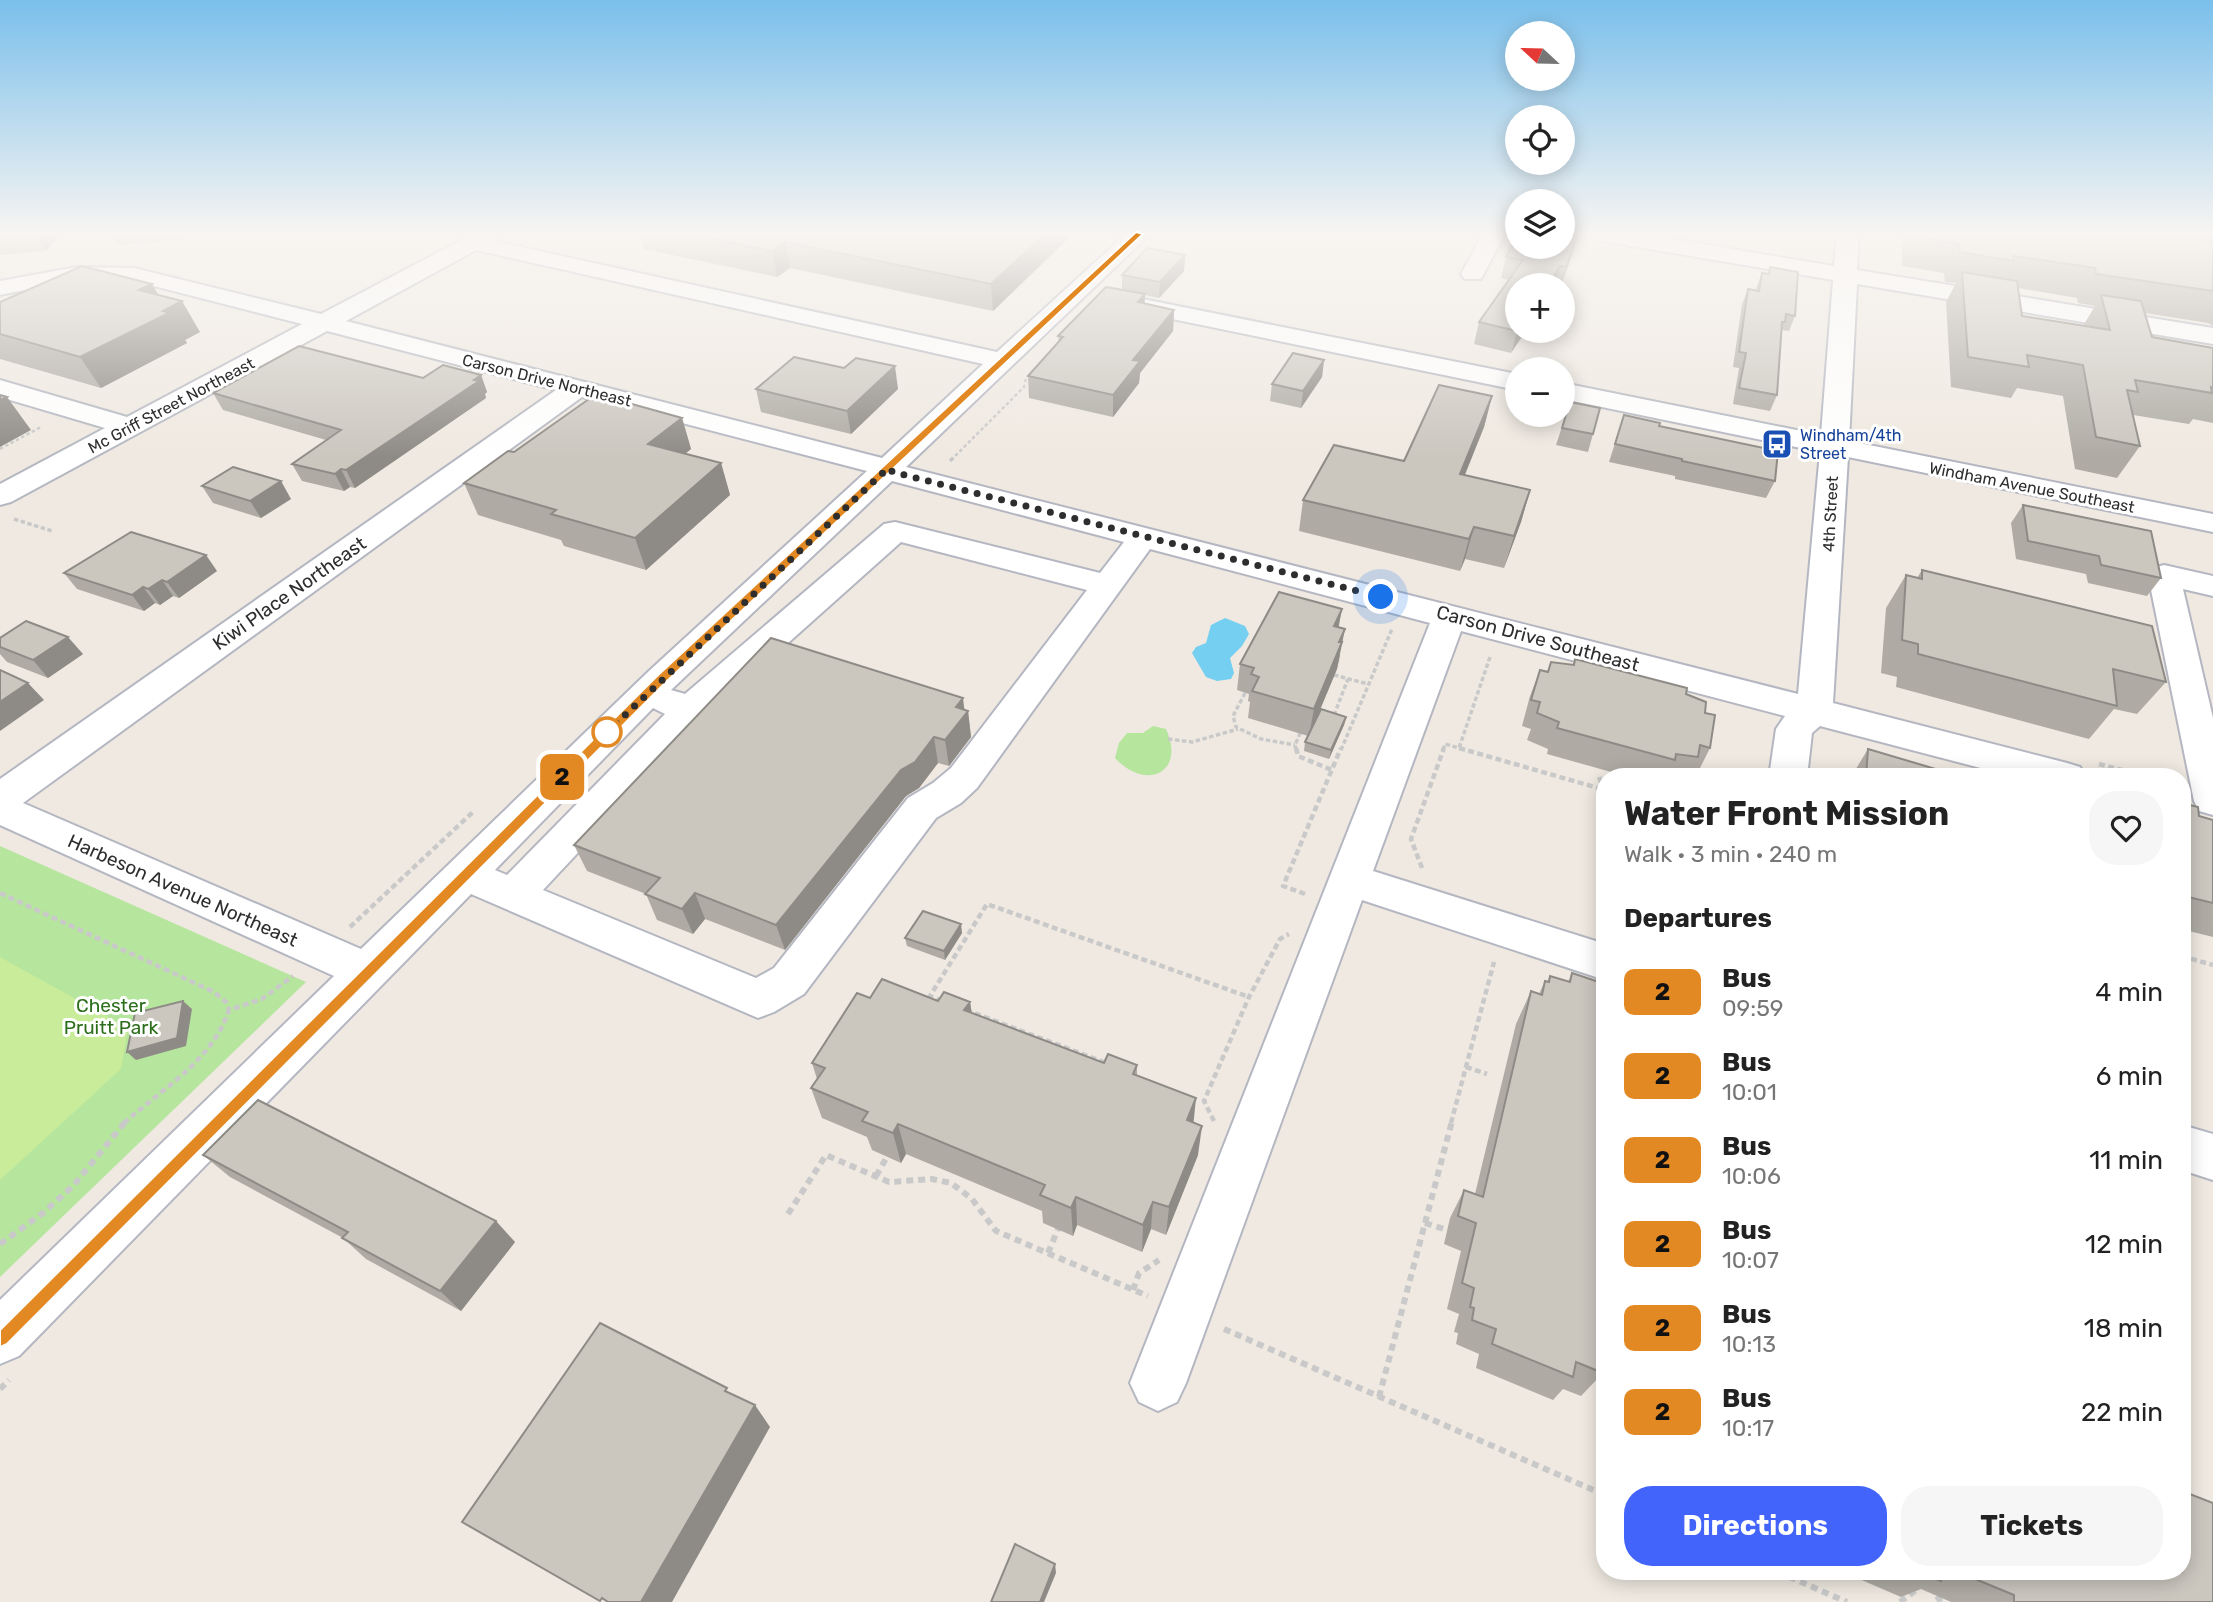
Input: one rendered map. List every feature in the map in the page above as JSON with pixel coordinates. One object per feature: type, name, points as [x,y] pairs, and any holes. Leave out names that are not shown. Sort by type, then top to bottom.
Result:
[{"type":"street","name":"Carson Drive Northeast","points":[[270,309],[888,468]]},
{"type":"street","name":"Mc Griff Street Northeast","points":[[6,507],[131,427],[351,309]]},
{"type":"street","points":[[781,309],[1003,361]]},
{"type":"street","points":[[0,1337],[648,692],[1059,309]]},
{"type":"street","points":[[1159,309],[1505,380]]},
{"type":"street","name":"4th Street","points":[[1814,710],[1827,563],[1843,309]]},
{"type":"street","points":[[2049,309],[2213,336]]},
{"type":"street","points":[[0,388],[131,427]]},
{"type":"street","name":"Kiwi Place Northeast","points":[[0,799],[577,388]]},
{"type":"street","name":"Windham Avenue Southeast","points":[[1575,393],[2213,523]]},
{"type":"street","name":"Carson Drive Southeast","points":[[888,468],[893,472],[1814,710],[1989,766]]},
{"type":"street","points":[[513,895],[690,710],[895,531],[1107,585]]},
{"type":"street","points":[[464,874],[758,999],[789,981],[922,807],[947,793],[964,778],[1144,536]]},
{"type":"street","points":[[2213,586],[2164,575],[2213,801]]},
{"type":"street","points":[[1158,1383],[1331,888],[1450,615]]},
{"type":"street","points":[[648,692],[690,710]]},
{"type":"street","points":[[1789,768],[1794,729],[1814,710]]},
{"type":"street","name":"Harbeson Avenue Northeast","points":[[0,809],[366,971]]},
{"type":"street","points":[[2191,811],[2213,817]]},
{"type":"street","points":[[1331,888],[1596,960]]},
{"type":"street","points":[[2191,1150],[2213,1157]]},
{"type":"path","points":[[6,507],[52,531]]},
{"type":"path","points":[[1331,888],[1283,887],[1394,623]]},
{"type":"path","points":[[1459,748],[1493,649]]},
{"type":"path","points":[[1334,675],[1368,684]]},
{"type":"path","points":[[1334,715],[1348,679]]},
{"type":"path","points":[[1238,729],[1233,716],[1245,693]]},
{"type":"path","points":[[1322,711],[1353,720]]},
{"type":"path","points":[[1306,719],[1295,746],[1298,755],[1332,770]]},
{"type":"path","points":[[1168,739],[1192,742],[1238,729],[1261,739],[1295,746]]},
{"type":"path","points":[[1419,878],[1422,867],[1411,839],[1445,744],[1596,788]]},
{"type":"path","points":[[0,893],[214,992],[226,1002],[229,1010]]},
{"type":"path","points":[[951,1004],[930,996],[987,904],[1249,997]]},
{"type":"path","points":[[1379,1397],[1497,953]]},
{"type":"path","points":[[2191,959],[2213,965]]},
{"type":"path","points":[[961,1008],[1118,1068]]},
{"type":"path","points":[[967,1020],[971,1012]]},
{"type":"path","points":[[1466,1067],[1487,1074]]},
{"type":"path","points":[[1192,1096],[1204,1101]]},
{"type":"path","points":[[876,1177],[887,1157]]},
{"type":"path","points":[[1425,1223],[1447,1230]]},
{"type":"path","points":[[1048,1253],[1058,1229]]},
{"type":"path","points":[[1796,1580],[1847,1602]]},
{"type":"path","points":[[1900,1602],[1918,1588]]},
{"type":"green space","points":[[1153,726],[1166,729],[1171,744],[1171,756],[1167,766],[1160,772],[1139,774],[1115,758],[1119,743],[1127,733],[1143,733]]},
{"type":"green space","name":"Chester Pruitt Park","points":[[0,846],[306,982],[0,1277]]},
{"type":"green space","points":[[0,957],[128,1028],[121,1069],[0,1180]]},
{"type":"water","points":[[1225,618],[1245,626],[1249,634],[1230,658],[1234,673],[1231,679],[1217,681],[1206,677],[1192,653],[1196,647],[1206,643],[1211,625]]},
{"type":"building","points":[[0,309],[167,309],[163,311],[169,313],[80,357],[0,334]]},
{"type":"building","points":[[1085,309],[1174,310],[1133,360],[1140,361],[1113,395],[1028,376],[1063,337],[1058,336]]},
{"type":"building","points":[[1488,309],[1505,309],[1505,328],[1479,322]]},
{"type":"building","points":[[1745,309],[1795,309],[1795,316],[1786,314],[1785,322],[1782,322],[1777,395],[1739,388],[1746,353],[1739,352]]},
{"type":"building","points":[[1965,309],[2021,309],[2022,316],[2110,330],[2105,309],[2143,309],[2152,337],[2213,348],[2213,388],[2211,387],[2212,393],[2135,380],[2138,392],[2127,390],[2140,446],[2096,437],[2083,365],[2027,355],[2029,367],[1968,357]]},
{"type":"building","points":[[299,346],[423,378],[443,365],[481,375],[474,380],[479,381],[346,470],[341,469],[335,474],[292,464],[341,430],[213,393]]},
{"type":"building","points":[[1293,353],[1324,360],[1303,391],[1272,384]]},
{"type":"building","points":[[794,357],[844,368],[856,358],[895,366],[847,411],[756,389]]},
{"type":"building","points":[[1439,385],[1492,396],[1460,474],[1530,490],[1514,536],[1474,527],[1469,539],[1303,500],[1334,445],[1404,461]]},
{"type":"building","points":[[596,394],[682,418],[648,444],[721,463],[635,538],[551,514],[556,510],[464,483],[508,451],[514,452]]},
{"type":"building","points":[[1575,403],[1600,408],[1593,434],[1562,428],[1575,427]]},
{"type":"building","points":[[1624,415],[1660,423],[1659,426],[1778,451],[1775,481],[1615,444]]},
{"type":"building","points":[[233,467],[281,481],[250,501],[202,486]]},
{"type":"building","points":[[2023,505],[2151,531],[2161,578],[2101,565],[2099,556],[2028,541]]},
{"type":"building","points":[[131,532],[206,555],[167,582],[162,580],[148,589],[143,587],[132,595],[64,573]]},
{"type":"building","points":[[1922,570],[2152,626],[2166,682],[2113,669],[2117,706],[1918,654],[1918,644],[1902,640],[1906,575],[1922,579]]},
{"type":"building","points":[[1279,592],[1342,609],[1334,626],[1345,629],[1339,642],[1342,642],[1314,709],[1252,691],[1259,677],[1251,674],[1254,668],[1240,664]]},
{"type":"building","points":[[26,621],[68,637],[33,660],[0,647],[0,638]]},
{"type":"building","points":[[771,638],[963,698],[956,707],[968,711],[945,740],[934,737],[915,762],[901,770],[776,925],[695,893],[682,909],[645,894],[660,878],[574,845]]},
{"type":"building","points":[[1575,659],[1687,688],[1686,694],[1706,702],[1705,713],[1715,715],[1710,748],[1700,745],[1698,757],[1676,754],[1675,760],[1557,728],[1559,722],[1537,713],[1540,702],[1531,700],[1540,670],[1548,672],[1551,662],[1574,665]]},
{"type":"building","points":[[0,670],[28,683],[0,702]]},
{"type":"building","points":[[1321,709],[1346,717],[1331,750],[1305,742]]},
{"type":"building","points":[[1868,749],[1932,768],[1867,768]]},
{"type":"building","points":[[2191,805],[2198,807],[2199,816],[2213,820],[2213,903],[2191,898]]},
{"type":"building","points":[[923,911],[961,924],[944,951],[905,938]]},
{"type":"building","points":[[1572,973],[1596,981],[1596,1370],[1576,1362],[1573,1377],[1492,1344],[1496,1329],[1472,1320],[1474,1308],[1470,1307],[1474,1288],[1462,1283],[1476,1223],[1458,1216],[1464,1190],[1483,1197],[1531,991],[1542,995],[1545,981],[1549,982],[1550,976],[1570,982]]},
{"type":"building","points":[[882,979],[938,1001],[944,992],[970,1002],[964,1010],[1104,1063],[1108,1054],[1137,1065],[1133,1074],[1196,1098],[1187,1120],[1202,1126],[1169,1207],[1153,1202],[1143,1225],[1076,1197],[1071,1208],[1040,1195],[1045,1185],[898,1124],[893,1133],[862,1121],[868,1112],[811,1088],[825,1068],[812,1063],[857,993],[870,998]]},
{"type":"building","points":[[183,1001],[177,1038],[127,1052],[135,1013]]},
{"type":"building","points":[[258,1100],[496,1221],[440,1291],[342,1238],[348,1232],[203,1155]]},
{"type":"building","points":[[600,1323],[755,1405],[641,1602],[608,1602],[602,1598],[600,1601],[462,1522]]},
{"type":"building","points":[[2191,1494],[2213,1503],[2213,1602],[2014,1602],[2014,1595],[1977,1580],[2191,1580]]},
{"type":"building","points":[[1015,1544],[1055,1564],[1040,1602],[991,1602]]},
{"type":"bus line","name":"2","points":[[0,1337],[661,679],[1059,309]]},
{"type":"place","name":"Windham/4th Street","points":[[1777,444]]},
{"type":"route","points":[[607,732],[888,468],[893,472],[1381,597]]}]
